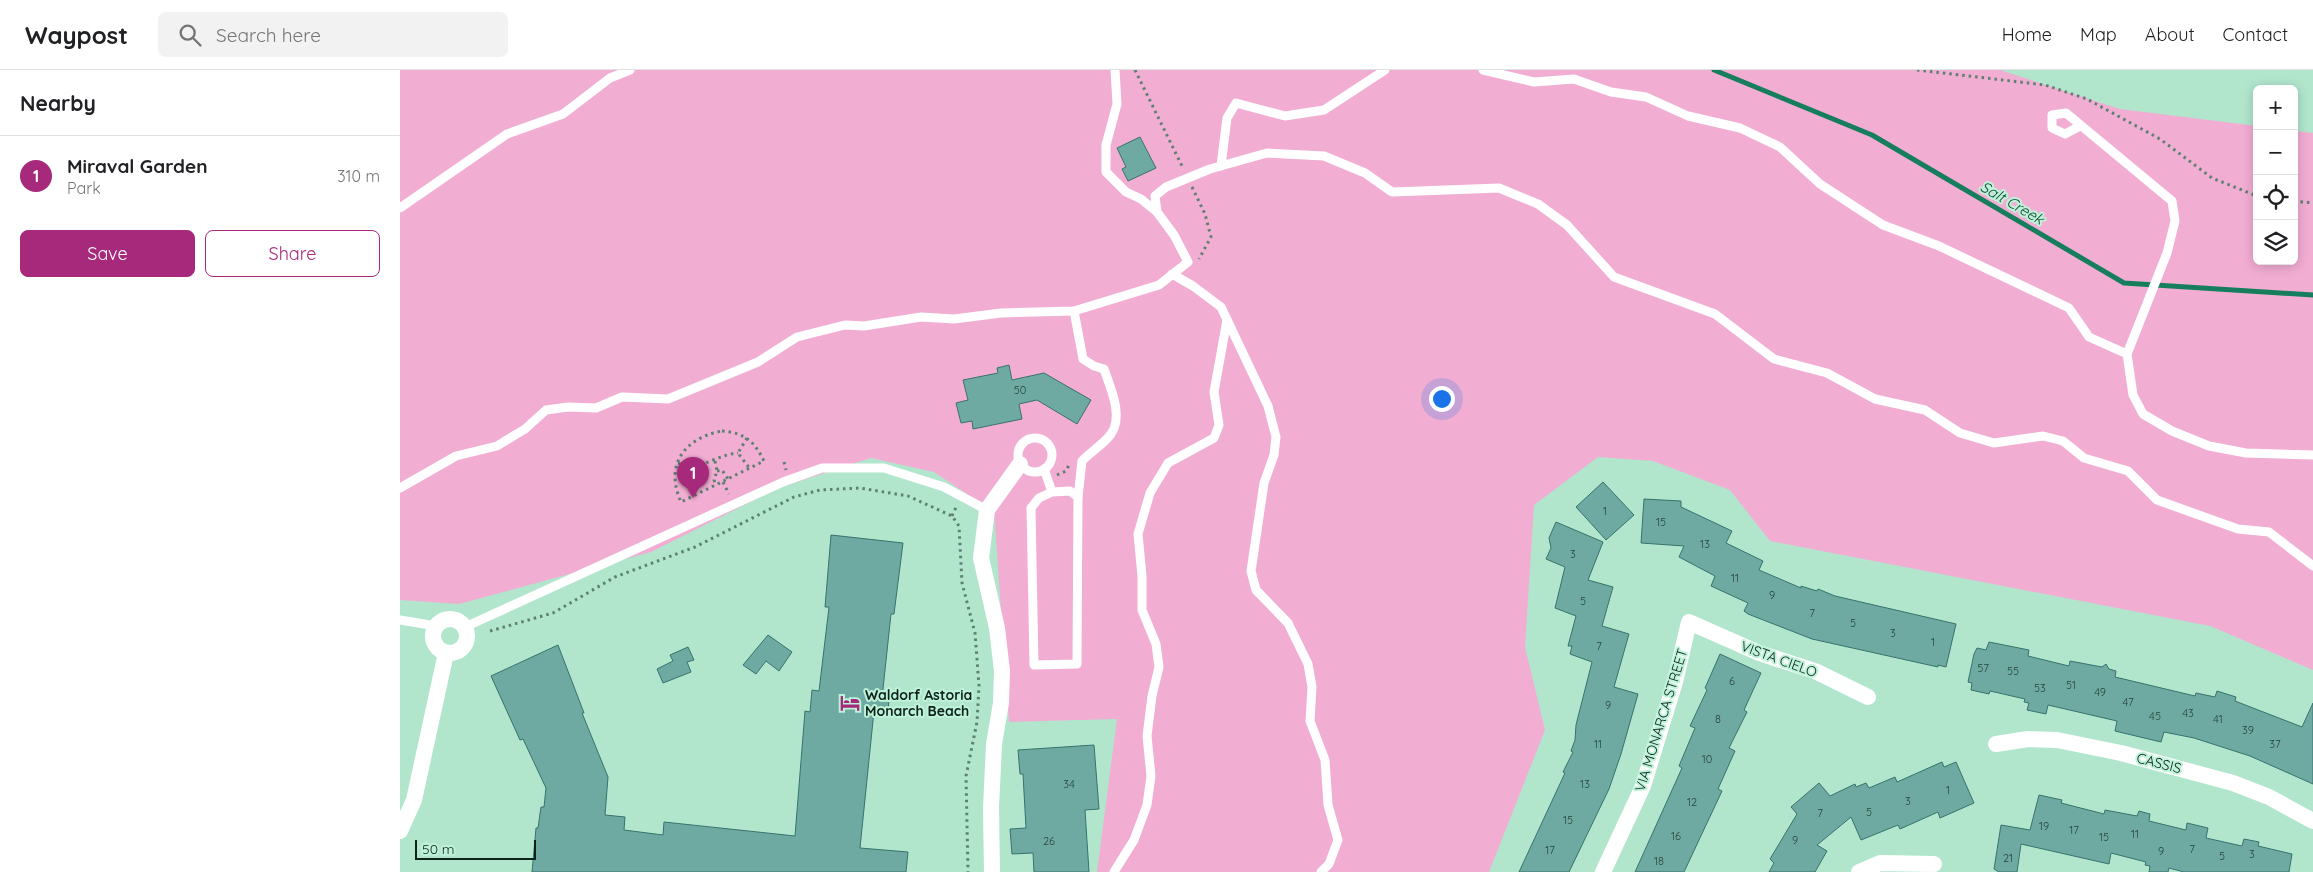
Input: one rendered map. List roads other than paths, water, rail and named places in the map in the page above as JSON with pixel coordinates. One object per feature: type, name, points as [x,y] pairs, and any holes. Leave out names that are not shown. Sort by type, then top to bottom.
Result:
[{"type":"street","points":[[992,872],[994,753],[1001,703],[1002,671],[997,628],[981,558],[987,510],[1020,464]]},
{"type":"street","points":[[448,619],[454,619],[466,630],[464,646],[460,651],[446,653],[436,645],[433,639],[436,626],[448,619]]},
{"type":"street","name":"VISTA CIELO","points":[[1689,622],[1759,653],[1815,671],[1868,697]]},
{"type":"street","name":"VIA MONARCA STREET","points":[[1603,872],[1643,786],[1675,682],[1689,622]]},
{"type":"street","points":[[400,831],[414,800],[446,653]]},
{"type":"street","name":"CASSIS","points":[[1996,744],[2028,739],[2057,740],[2121,753],[2233,783],[2269,797],[2313,822]]},
{"type":"street","points":[[1859,872],[1880,863],[1934,864]]},
{"type":"lane","points":[[400,208],[507,134],[563,114],[610,78],[630,70]]},
{"type":"lane","points":[[400,488],[456,456],[497,446],[525,429],[546,410],[568,407],[596,408],[622,397],[668,400],[758,362],[797,337],[845,325],[864,326],[921,317],[954,319],[1001,313],[1074,311],[1159,285],[1188,262],[1174,236],[1157,212],[1142,198],[1126,192],[1106,172],[1106,145],[1117,104],[1115,70]]},
{"type":"lane","points":[[1222,166],[1227,118],[1236,103],[1285,116],[1324,110],[1385,70]]},
{"type":"lane","points":[[1483,70],[1534,82],[1574,79],[1611,92],[1646,97],[1688,116],[1740,128],[1780,147],[1820,184],[1882,225],[1939,246],[2069,308],[2090,337],[2127,354]]},
{"type":"lane","points":[[2080,126],[2144,176],[2172,201],[2175,221],[2166,252],[2127,354],[2133,395],[2143,414],[2172,431],[2218,448],[2246,453],[2313,456]]},
{"type":"lane","points":[[1157,212],[1155,196],[1166,187],[1210,169],[1268,153],[1324,156],[1365,173],[1392,192],[1500,188],[1538,204],[1567,224],[1614,277],[1715,314],[1774,359],[1827,373],[1875,399],[1925,410],[1960,433],[1994,443],[2043,436],[2063,441],[2084,458],[2128,471],[2157,500],[2238,528],[2269,532],[2313,566]]},
{"type":"lane","points":[[1172,274],[1193,286],[1221,307],[1268,406],[1276,437],[1274,455],[1264,483],[1251,570],[1256,590],[1288,624],[1308,664],[1312,687],[1310,721],[1325,760],[1328,806],[1338,840],[1329,864],[1321,872]]},
{"type":"lane","points":[[1074,311],[1083,359],[1094,366],[1104,369],[1115,406],[1115,425],[1111,435],[1082,461],[1078,497],[1077,664],[1034,665],[1031,508],[1039,498],[1052,492],[1070,492],[1078,497]]},
{"type":"lane","points":[[1114,872],[1134,840],[1147,804],[1151,776],[1147,736],[1152,696],[1159,667],[1156,644],[1142,610],[1142,576],[1138,534],[1150,493],[1168,463],[1214,438],[1219,425],[1214,392],[1227,320]]},
{"type":"lane","points":[[1032,438],[1045,440],[1052,452],[1052,459],[1044,469],[1031,472],[1020,464],[1018,451],[1021,444],[1032,438]]},
{"type":"lane","points":[[466,630],[783,482],[822,468],[884,468],[944,487],[987,510]]},
{"type":"lane","points":[[1044,469],[1052,492]]},
{"type":"lane","points":[[400,620],[436,626]]},
{"type":"waterway","name":"Salt Creek","points":[[1714,70],[1872,135],[2124,283],[2313,295]]},
{"type":"place","name":"Miraval Garden","points":[[693,498]]},
{"type":"place","name":"Waldorf Astoria Monarch Beach","points":[[850,703]]}]
